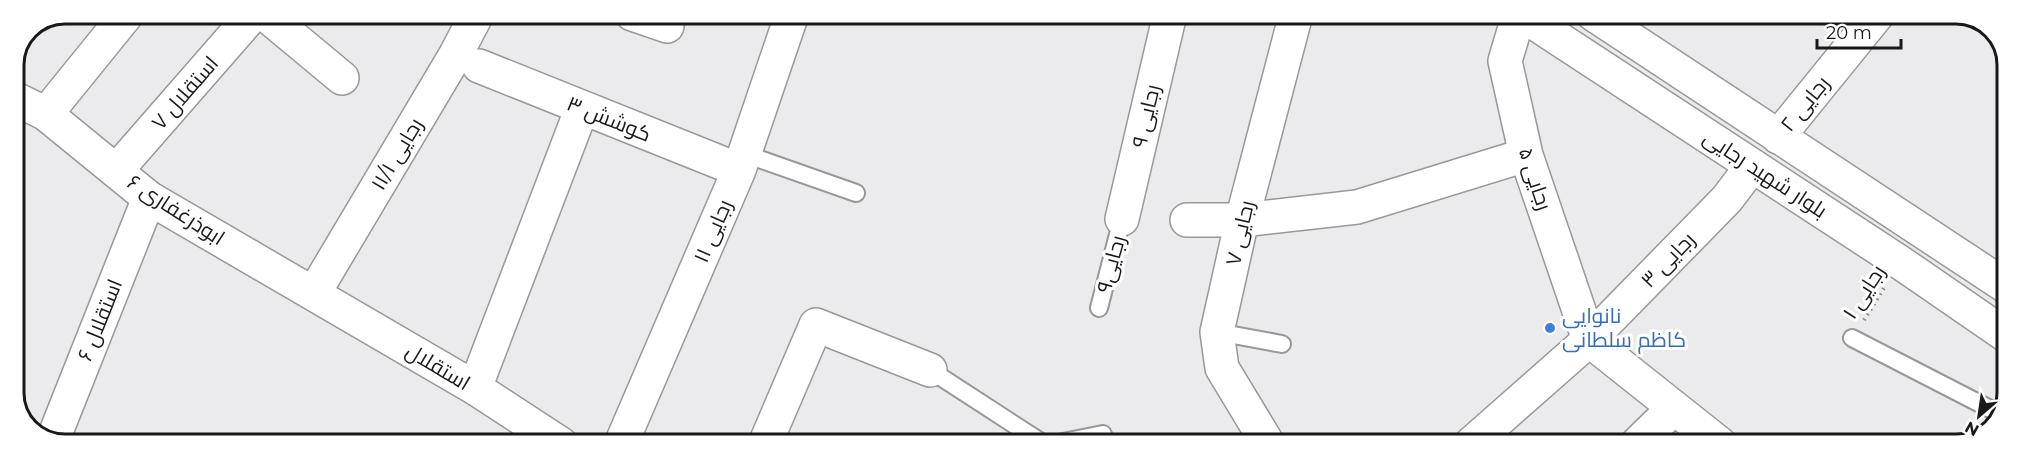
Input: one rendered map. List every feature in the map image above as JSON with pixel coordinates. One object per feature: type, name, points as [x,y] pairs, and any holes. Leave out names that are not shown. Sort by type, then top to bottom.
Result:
[{"type":"street","points":[[46,114],[119,24]]},
{"type":"street","name":"استقلال ۷","points":[[116,171],[244,24]]},
{"type":"street","points":[[277,24],[342,78]]},
{"type":"street","name":"رجایی ۱۱/۱","points":[[314,293],[472,24]]},
{"type":"street","points":[[661,24],[667,26]]},
{"type":"street","name":"رجایی ۱۱","points":[[625,434],[742,162],[789,24]]},
{"type":"street","name":"رجایی ۹","points":[[1122,219],[1168,24]]},
{"type":"street","name":"رجایی ۷","points":[[1262,434],[1222,368],[1217,332],[1242,220],[1293,24]]},
{"type":"street","name":"رجایی ۵","points":[[1517,24],[1505,61],[1526,155],[1589,340]]},
{"type":"street","name":"بلوار شهید رجایی","points":[[1608,24],[1997,280]]},
{"type":"street","name":"رجایی ۲","points":[[1778,137],[1870,24]]},
{"type":"street","name":"بلوار شهید رجایی","points":[[1565,26],[1752,166],[1901,263],[1997,329]]},
{"type":"street","name":"کوشش ۳","points":[[479,66],[582,108],[742,162]]},
{"type":"street","name":"ابوذرغفاری ۶","points":[[24,103],[46,114],[149,198],[314,293]]},
{"type":"street","points":[[475,388],[582,108]]},
{"type":"street","points":[[1188,220],[1242,220],[1357,207],[1526,155]]},
{"type":"street","name":"رجایی ۳","points":[[1482,434],[1589,340],[1727,199],[1752,166]]},
{"type":"street","name":"استقلال ۶","points":[[56,433],[149,198]]},
{"type":"street","name":"استقلال","points":[[314,293],[475,388],[545,434]]},
{"type":"street","points":[[769,434],[816,325],[930,370]]},
{"type":"street","points":[[1589,340],[1707,434]]},
{"type":"street","points":[[1647,434],[1674,408]]},
{"type":"lane","points":[[742,162],[856,193]]},
{"type":"lane","name":"رجایی۹","points":[[1099,308],[1122,219]]},
{"type":"lane","points":[[1217,332],[1282,344]]},
{"type":"lane","points":[[1852,338],[1993,411]]},
{"type":"lane","points":[[930,370],[1029,434]]},
{"type":"path","name":"رجایی ۱","points":[[1852,338],[1901,263]]},
{"type":"place","name":"نانوایی کاظم سلطانی","points":[[1550,328]]}]
